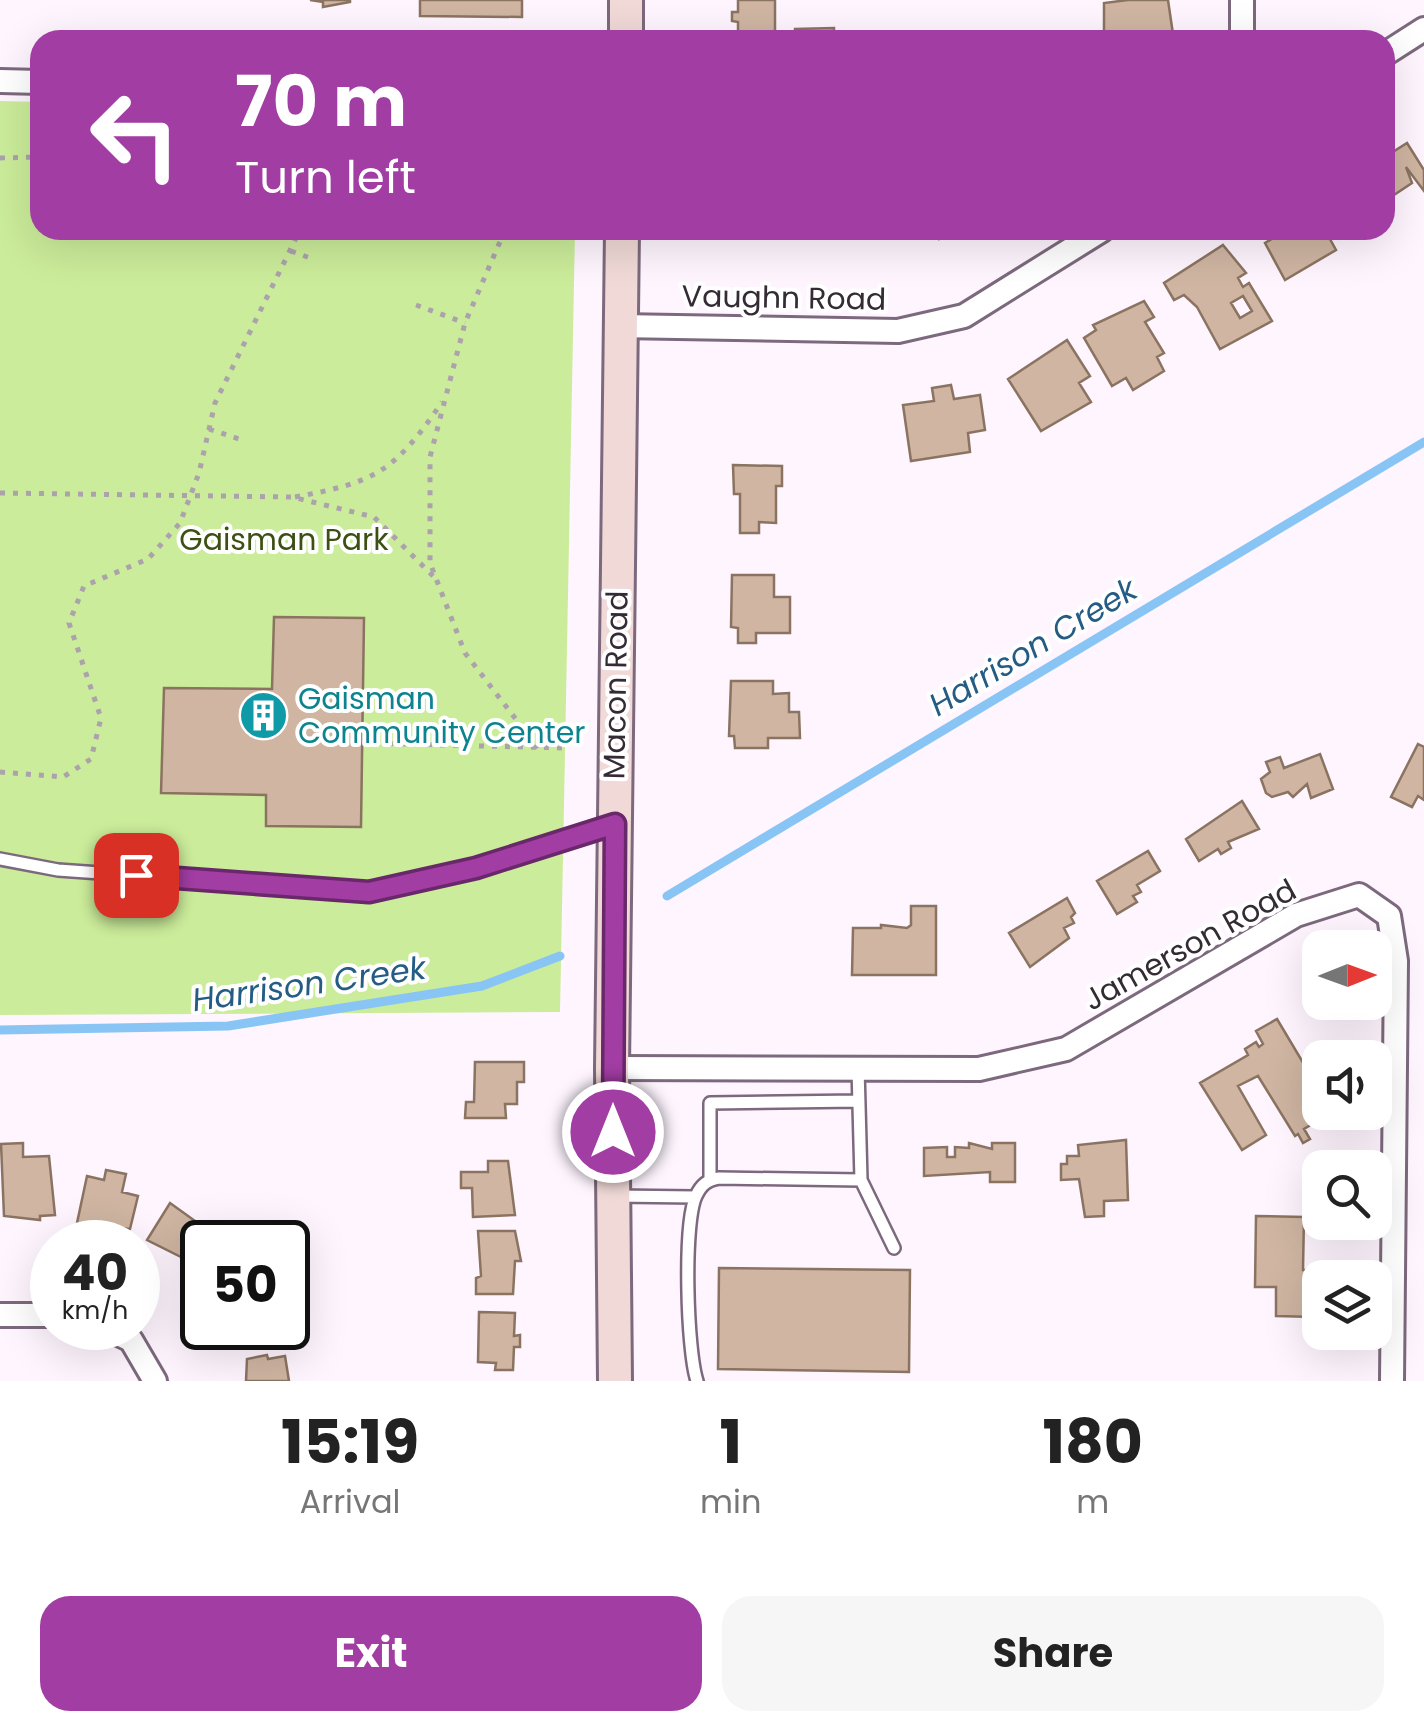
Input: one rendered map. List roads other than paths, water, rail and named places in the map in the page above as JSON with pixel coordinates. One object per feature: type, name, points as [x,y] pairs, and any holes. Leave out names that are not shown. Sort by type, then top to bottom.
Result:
[{"type":"main road","points":[[626,0],[626,30]]},
{"type":"main road","name":"Macon Road","points":[[615,1381],[612,1068],[622,240]]},
{"type":"street","points":[[1242,0],[1242,30]]},
{"type":"street","points":[[1395,48],[1424,29]]},
{"type":"street","points":[[0,82],[30,82]]},
{"type":"street","name":"Vaughn Road","points":[[620,326],[898,331],[964,316],[1086,240]]},
{"type":"street","name":"Jamerson Road","points":[[612,1068],[979,1069],[1066,1048],[1296,915],[1359,896],[1389,916],[1396,961],[1392,1381]]},
{"type":"street","points":[[0,1315],[30,1316]]},
{"type":"street","points":[[138,1350],[155,1381]]},
{"type":"lane","points":[[0,859],[58,870],[369,892],[476,868],[615,824]]},
{"type":"lane","points":[[858,1068],[862,1180],[894,1248]]},
{"type":"lane","points":[[697,1381],[690,1353],[690,1240],[695,1197],[710,1180],[710,1103],[858,1102]]},
{"type":"lane","points":[[710,1180],[862,1180]]},
{"type":"lane","points":[[614,1196],[695,1197]]},
{"type":"waterway","name":"Harrison Creek","points":[[667,896],[1424,442]]},
{"type":"waterway","name":"Harrison Creek","points":[[0,1030],[228,1026],[482,986],[560,956]]},
{"type":"place","name":"Gaisman Community Center","points":[[263,716]]},
{"type":"park label","name":"Gaisman Park","points":[[284,540]]}]
